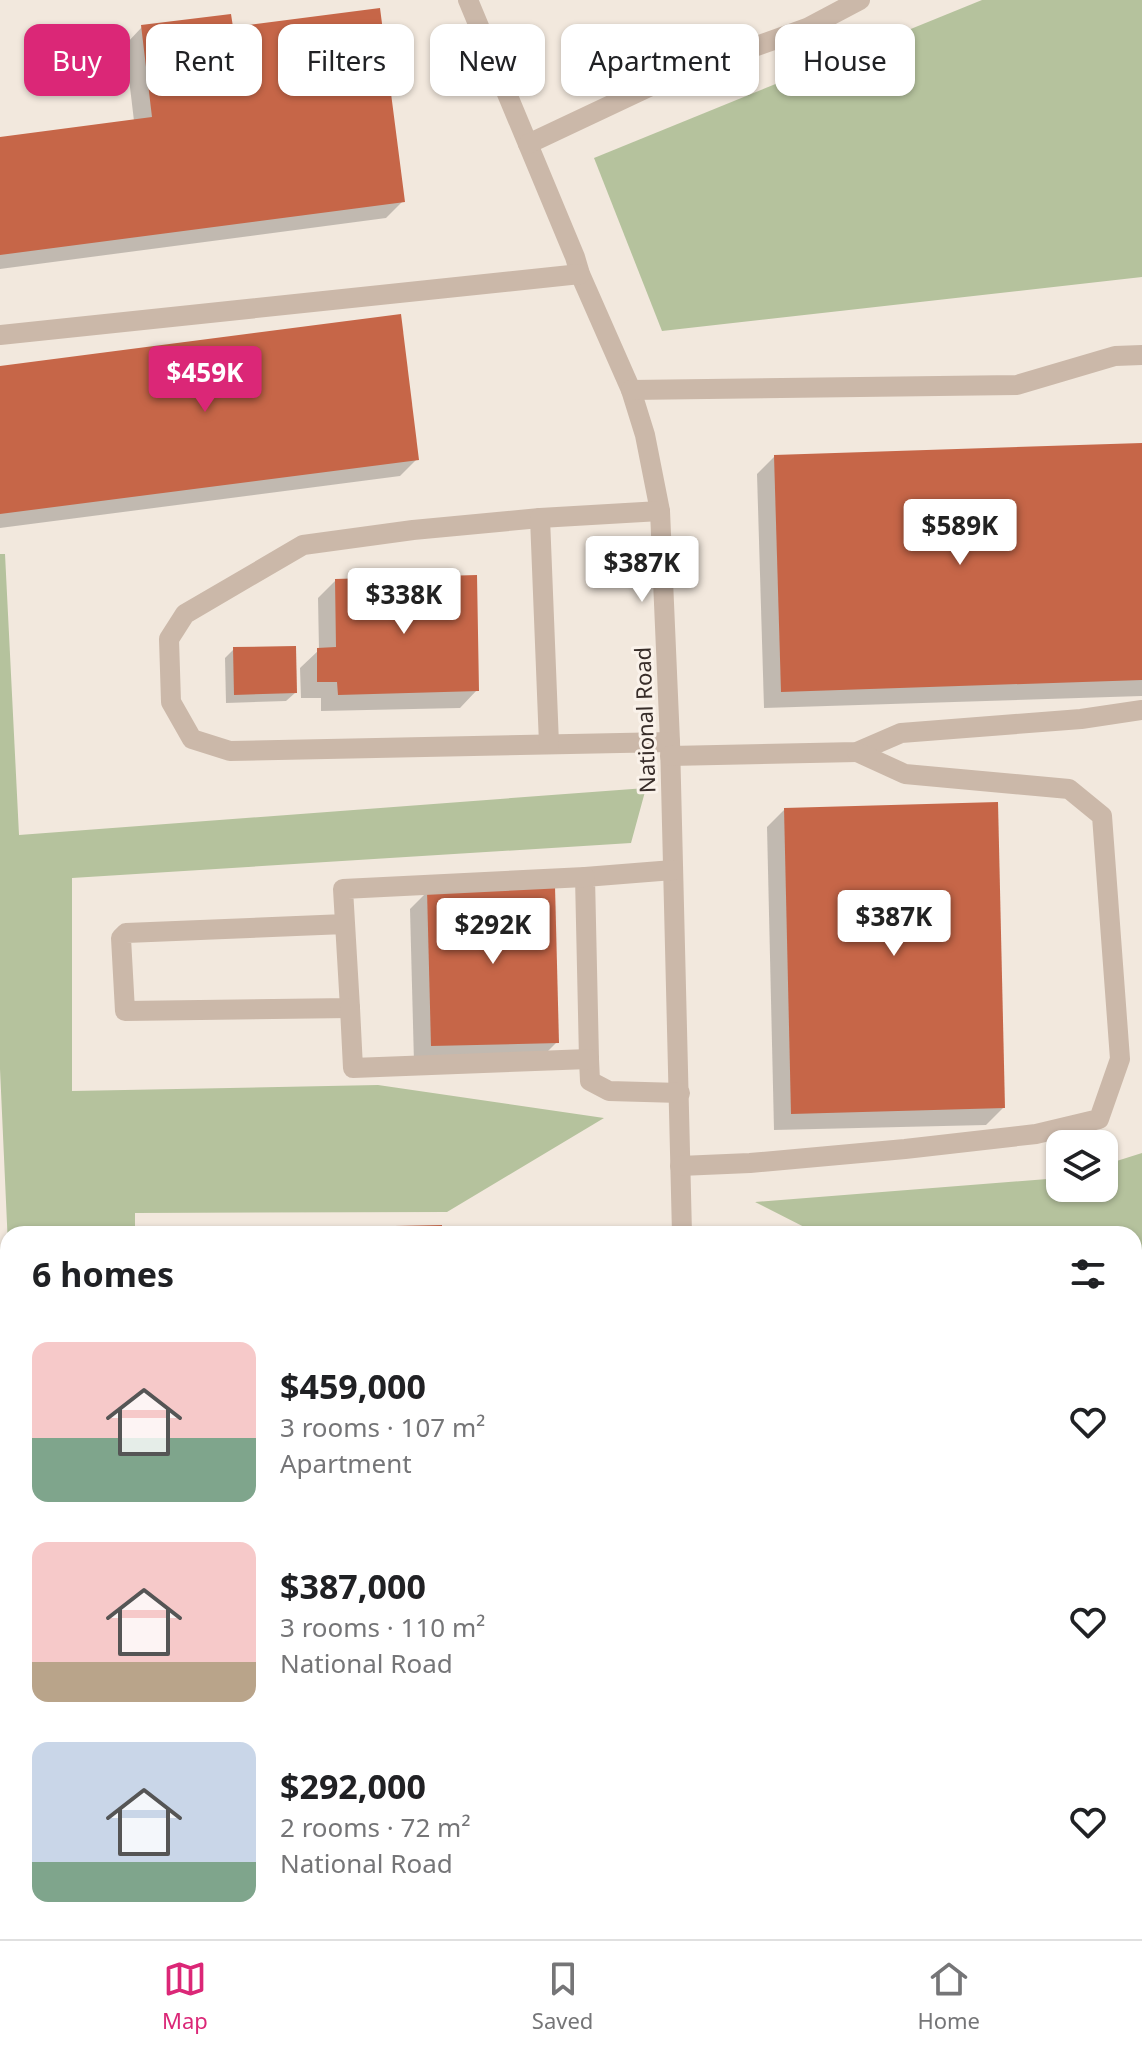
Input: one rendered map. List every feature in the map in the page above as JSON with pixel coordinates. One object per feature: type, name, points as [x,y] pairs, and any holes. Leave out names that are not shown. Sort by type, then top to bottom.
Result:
[{"type":"street","name":"National Road","points":[[468,0],[631,390],[645,435],[660,511],[670,749],[682,1226]]},
{"type":"street","points":[[528,144],[668,78],[807,28],[860,0]]},
{"type":"street","points":[[0,335],[580,274]]},
{"type":"street","points":[[631,390],[1017,385],[1115,356],[1142,355]]},
{"type":"street","points":[[660,511],[413,530],[303,545],[185,614],[169,639],[170,686],[171,702],[192,739],[230,751],[549,744],[857,752],[905,774],[1069,789],[1102,816],[1120,1059],[1099,1119],[1036,1134],[919,1148],[680,1166]]},
{"type":"street","points":[[540,518],[549,744]]},
{"type":"street","points":[[857,752],[901,733],[1081,719],[1142,710]]},
{"type":"street","points":[[589,1059],[353,1068],[343,889],[673,870]]},
{"type":"street","points":[[585,877],[590,1081],[609,1091],[680,1093]]},
{"type":"street","points":[[345,924],[126,933],[121,938],[125,1011],[350,1008]]},
{"type":"green space","points":[[982,0],[1142,0],[1142,277],[662,331],[594,158],[746,96],[759,96],[759,91],[775,84],[775,96],[915,96],[915,27]]},
{"type":"green space","points":[[0,554],[5,554],[19,835],[646,788],[631,843],[72,878],[72,1091],[378,1085],[604,1118],[447,1212],[135,1213],[135,1226],[7,1226],[0,1069]]},
{"type":"green space","points":[[1142,1153],[1142,1226],[802,1226],[755,1202],[1046,1179],[1046,1202],[1118,1202],[1118,1161]]},
{"type":"building","points":[[380,8],[382,24],[278,24],[278,96],[391,96],[405,202],[0,255],[0,137],[152,117],[149,96],[262,96],[262,24],[256,24]]},
{"type":"building","points":[[231,14],[233,24],[149,24]]},
{"type":"building","points":[[146,24],[146,67],[141,25]]},
{"type":"building","points":[[401,314],[419,460],[0,514],[0,366]]},
{"type":"building","points":[[1142,443],[1142,680],[781,692],[774,455]]},
{"type":"building","points":[[477,575],[479,691],[338,695],[337,682],[317,682],[317,648],[336,647],[335,579]]},
{"type":"building","points":[[296,646],[297,693],[234,695],[233,647]]},
{"type":"building","points":[[998,802],[1005,1108],[791,1114],[784,808]]},
{"type":"building","points":[[555,886],[559,1043],[431,1046],[427,890]]}]
